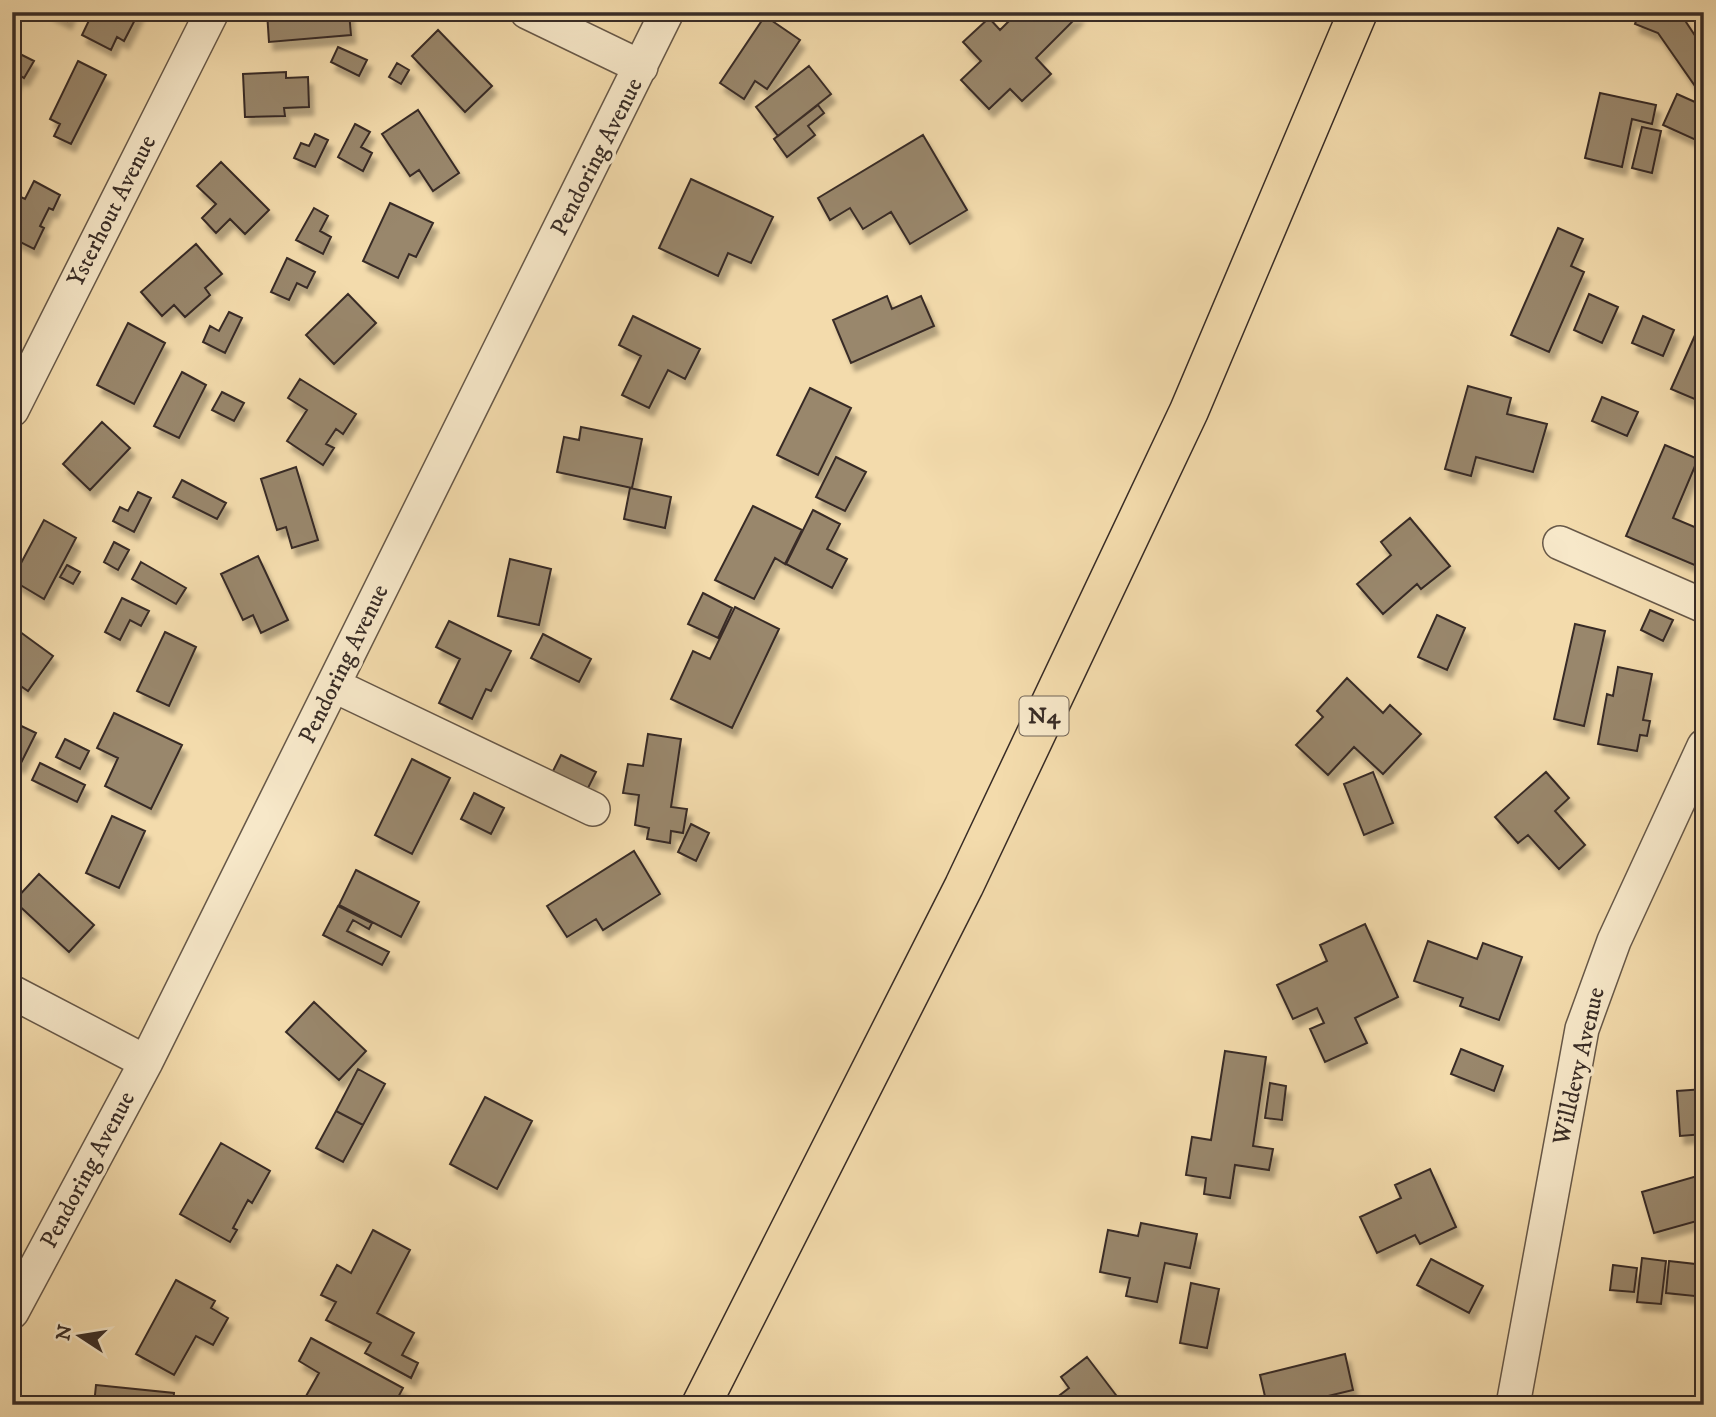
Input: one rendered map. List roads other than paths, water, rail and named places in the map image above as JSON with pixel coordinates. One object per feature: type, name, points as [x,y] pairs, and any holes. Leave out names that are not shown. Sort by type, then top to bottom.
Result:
[{"type":"highway","name":"N4","points":[[701,1405],[964,886],[1189,411],[1358,12]]},
{"type":"street","name":"Ysterhout Avenue","points":[[14,404],[212,12]]},
{"type":"street","points":[[527,12],[641,67]]},
{"type":"street","name":"Pendoring Avenue","points":[[12,1312],[146,1062],[667,12]]},
{"type":"street","points":[[1560,543],[1704,606]]},
{"type":"street","points":[[333,685],[593,810]]},
{"type":"street","name":"Willdevy Avenue","points":[[1513,1405],[1582,1029],[1614,941],[1704,746]]},
{"type":"street","points":[[12,992],[146,1062]]}]
